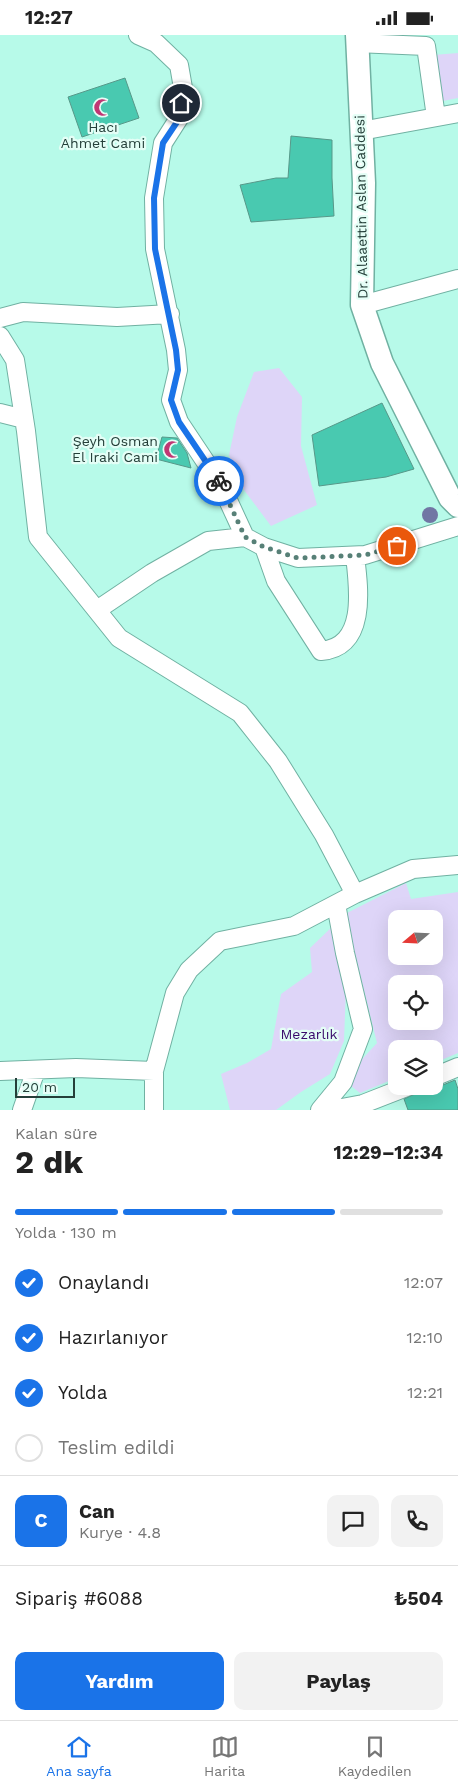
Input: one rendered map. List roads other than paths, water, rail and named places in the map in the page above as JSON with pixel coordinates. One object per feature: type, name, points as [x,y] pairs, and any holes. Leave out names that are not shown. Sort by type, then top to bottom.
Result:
[{"type":"street","points":[[138,35],[156,43],[179,65],[183,88],[179,119],[163,143],[154,198],[155,249],[170,313],[178,370],[171,400],[179,422],[221,485],[245,537]]},
{"type":"street","points":[[356,39],[426,46],[436,117]]},
{"type":"street","name":"Dr. Alaaettin Aslan Caddesi","points":[[356,39],[364,183],[362,305],[382,363],[455,499]]},
{"type":"street","points":[[361,131],[458,113]]},
{"type":"street","points":[[362,305],[458,279]]},
{"type":"street","points":[[0,318],[23,312],[117,317],[170,313]]},
{"type":"street","points":[[0,336],[15,360],[38,537],[119,638],[240,713],[278,761],[324,835],[355,894]]},
{"type":"street","points":[[0,413],[24,419]]},
{"type":"street","points":[[97,610],[152,573],[208,541],[245,537],[264,547],[298,558],[355,556],[365,555],[458,526]]},
{"type":"street","points":[[264,547],[276,581],[320,651],[329,651],[346,641],[355,621],[359,597],[355,556]]},
{"type":"street","points":[[154,1110],[154,1071],[175,993],[189,970],[220,941],[294,926],[355,894],[413,869],[458,865]]},
{"type":"street","points":[[320,1110],[342,1081],[363,1029],[345,953],[336,904]]},
{"type":"street","points":[[443,1073],[458,1067]]},
{"type":"street","points":[[0,1071],[76,1068],[154,1071]]},
{"type":"street","points":[[22,1110],[36,1070]]},
{"type":"street","points":[[331,1110],[363,1104],[388,1094]]},
{"type":"place","name":"Hacı Ahmet Cami","points":[[103,107]]},
{"type":"place","name":"Şeyh Osman El Iraki Cami","points":[[172,449]]},
{"type":"park label","name":"Mezarlık","points":[[309,1034]]}]
